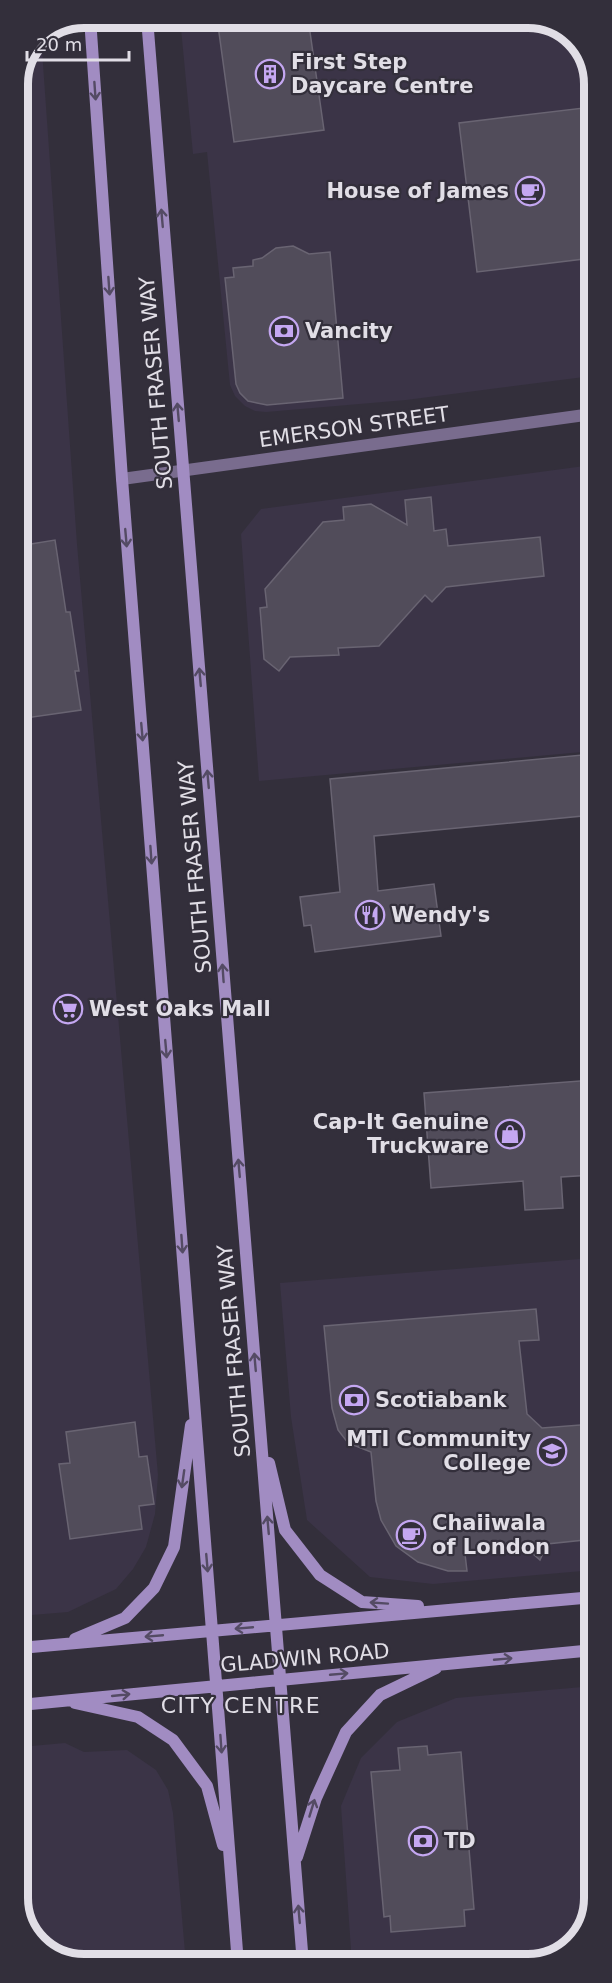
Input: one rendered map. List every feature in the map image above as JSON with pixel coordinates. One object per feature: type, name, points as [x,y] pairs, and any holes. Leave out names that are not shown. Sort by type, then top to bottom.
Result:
[{"type":"main road","name":"SOUTH FRASER WAY","points":[[91,28],[122,479],[237,1954]]},
{"type":"main road","name":"SOUTH FRASER WAY","points":[[148,28],[302,1954]]},
{"type":"main road","points":[[63,1644],[125,1618],[154,1588],[174,1547],[194,1401]]},
{"type":"main road","points":[[260,1420],[285,1530],[320,1575],[362,1602],[458,1609]]},
{"type":"main road","name":"GLADWIN ROAD","points":[[28,1647],[584,1598]]},
{"type":"main road","name":"GLADWIN ROAD","points":[[28,1704],[584,1651]]},
{"type":"main road","points":[[295,1864],[315,1798],[346,1732],[380,1695],[444,1664]]},
{"type":"main road","points":[[63,1701],[138,1717],[173,1740],[207,1786],[231,1872]]},
{"type":"street","name":"EMERSON STREET","points":[[122,479],[584,415]]},
{"type":"shaded area","points":[[181,28],[532,29],[542,30],[556,36],[574,53],[582,70],[584,84],[584,377],[406,400],[266,412],[255,411],[245,406],[235,396],[230,385],[207,152],[193,154]]},
{"type":"shaded area","name":"West Oaks Mall","points":[[42,49],[77,544],[158,1475],[155,1514],[146,1547],[133,1569],[116,1589],[68,1612],[28,1615],[28,84],[33,63]]},
{"type":"shaded area","points":[[584,466],[584,752],[259,781],[241,534],[261,509]]},
{"type":"shaded area","points":[[584,1259],[584,1571],[433,1584],[370,1577],[307,1520],[291,1417],[280,1283]]},
{"type":"shaded area","points":[[584,1687],[584,1899],[581,1917],[567,1938],[559,1945],[542,1953],[351,1954],[341,1806],[361,1758],[397,1722],[456,1698]]},
{"type":"shaded area","points":[[65,1743],[84,1752],[127,1750],[156,1770],[168,1790],[173,1813],[185,1954],[70,1953],[56,1947],[42,1936],[30,1913],[28,1899],[28,1746]]},
{"type":"building","name":"First Step Daycare Centre","points":[[218,28],[310,29],[324,130],[234,142]]},
{"type":"building","name":"House of James","points":[[584,108],[584,259],[477,272],[459,123]]},
{"type":"building","name":"Vancity","points":[[293,246],[309,254],[330,252],[343,398],[267,405],[248,401],[240,393],[236,384],[225,278],[234,277],[233,268],[253,266],[253,260],[262,258],[276,248]]},
{"type":"building","points":[[431,497],[434,531],[446,529],[448,546],[540,537],[544,576],[446,587],[432,602],[425,595],[379,646],[338,648],[339,655],[290,657],[279,671],[264,659],[260,608],[267,607],[265,589],[323,522],[344,520],[343,507],[371,504],[407,525],[405,500]]},
{"type":"building","points":[[55,540],[66,612],[70,612],[79,671],[75,671],[81,710],[28,718],[28,544]]},
{"type":"building","points":[[584,755],[584,816],[374,836],[378,891],[434,884],[441,936],[315,952],[311,925],[304,926],[300,897],[340,892],[330,779]]},
{"type":"building","name":"Cap-It Genuine Truckware","points":[[584,1081],[584,1176],[561,1177],[563,1208],[525,1210],[523,1181],[431,1188],[424,1093]]},
{"type":"building","points":[[536,1309],[539,1340],[519,1341],[527,1414],[542,1428],[584,1425],[584,1540],[547,1544],[540,1560],[525,1547],[465,1554],[467,1571],[448,1571],[418,1562],[396,1546],[381,1520],[376,1501],[371,1452],[348,1443],[338,1430],[332,1408],[324,1326]]},
{"type":"building","points":[[135,1422],[139,1457],[147,1456],[154,1504],[139,1506],[142,1529],[70,1539],[59,1464],[70,1463],[66,1432]]},
{"type":"building","name":"TD","points":[[427,1746],[428,1755],[461,1752],[474,1909],[464,1910],[465,1926],[391,1932],[390,1916],[384,1917],[371,1772],[400,1770],[398,1748]]},
{"type":"place","name":"First Step Daycare Centre","points":[[270,74]]},
{"type":"place","name":"House of James","points":[[530,191]]},
{"type":"place","name":"Vancity","points":[[284,331]]},
{"type":"place","name":"Wendy's","points":[[370,915]]},
{"type":"place","name":"West Oaks Mall","points":[[68,1009]]},
{"type":"place","name":"Cap-It Genuine Truckware","points":[[510,1134]]},
{"type":"place","name":"Scotiabank","points":[[354,1400]]},
{"type":"place","name":"MTI Community College","points":[[552,1451]]},
{"type":"place","name":"Chaiiwala of London","points":[[411,1535]]},
{"type":"place","name":"TD","points":[[423,1841]]},
{"type":"district","name":"CITY CENTRE","points":[[241,1705]]}]
